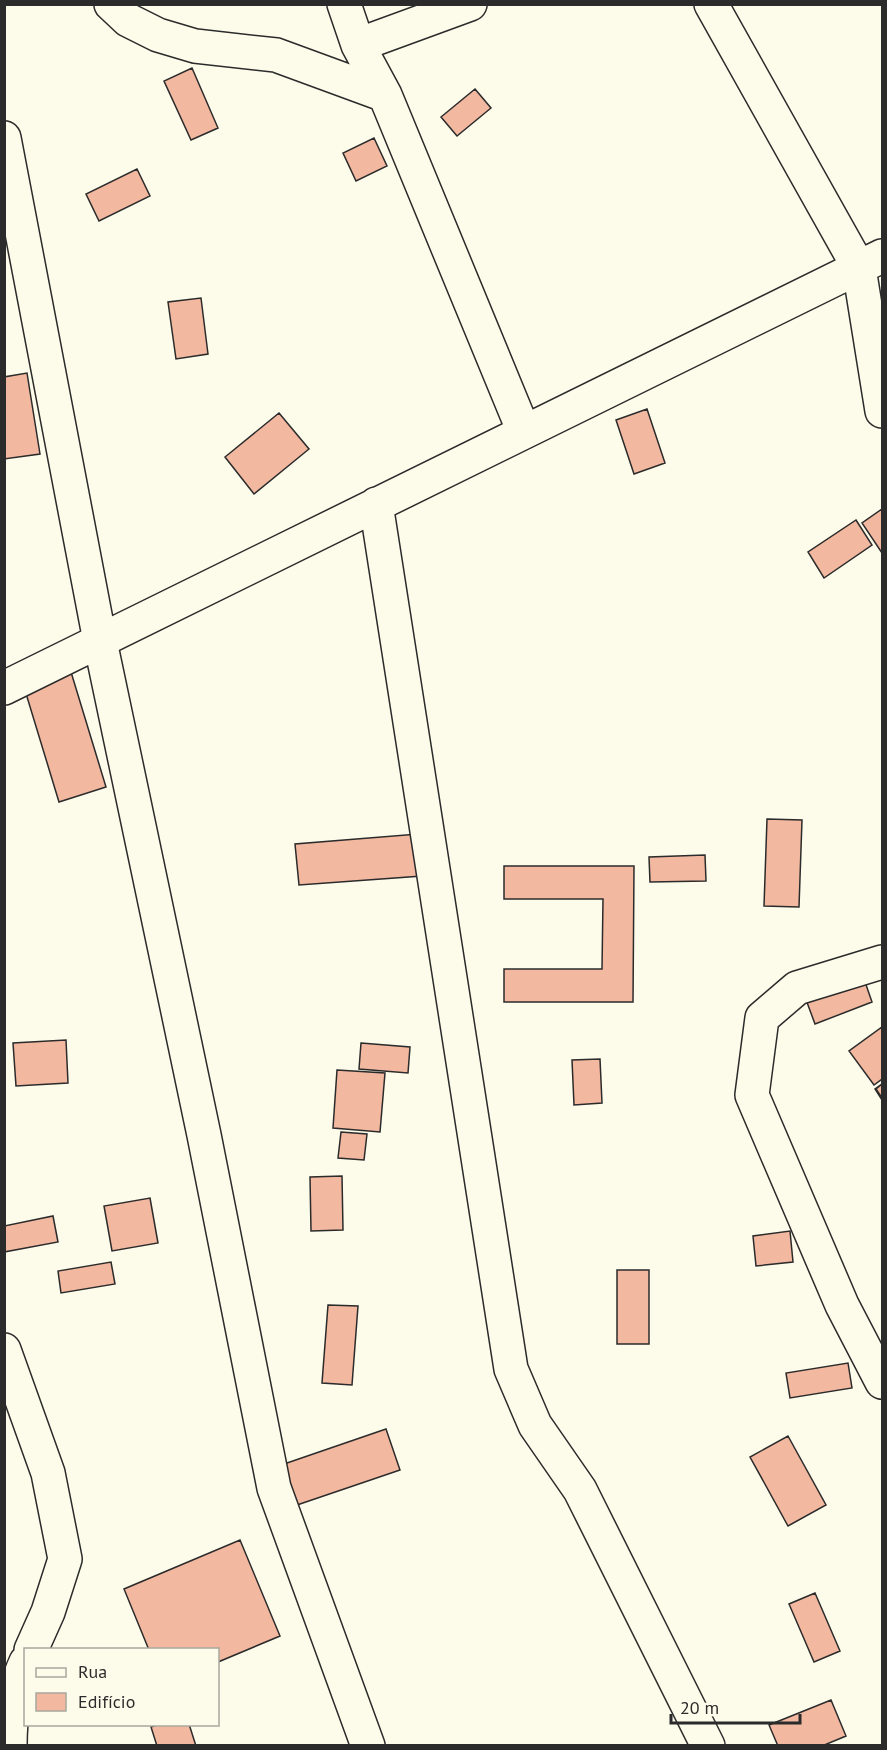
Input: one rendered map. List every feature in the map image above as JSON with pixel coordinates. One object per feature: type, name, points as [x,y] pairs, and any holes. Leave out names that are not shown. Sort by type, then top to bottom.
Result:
[{"type":"street","points":[[111,4],[128,20],[158,35],[195,46],[276,55],[385,95]]},
{"type":"street","points":[[344,4],[358,45],[385,95],[524,432]]},
{"type":"street","points":[[358,45],[470,4]]},
{"type":"street","points":[[711,4],[871,262],[882,411]]},
{"type":"street","points":[[4,138],[100,641],[204,1135],[274,1488],[368,1746]]},
{"type":"street","points":[[4,688],[871,262]]},
{"type":"street","points":[[376,504],[511,1369],[535,1425],[579,1490],[708,1746]]},
{"type":"street","points":[[882,962],[797,988],[762,1018],[752,1095],[842,1305],[882,1382]]},
{"type":"street","points":[[5,1351],[48,1473],[65,1559],[48,1611],[32,1648]]},
{"type":"street","points":[[10,1746],[10,1728],[24,1666]]},
{"type":"building","points":[[192,68],[218,128],[191,140],[164,81]]},
{"type":"building","points":[[192,68],[218,128],[191,140],[164,81]]},
{"type":"building","points":[[192,68],[218,128],[191,140],[164,81]]},
{"type":"building","points":[[475,89],[491,108],[457,136],[441,117]]},
{"type":"building","points":[[475,89],[491,108],[457,136],[441,117]]},
{"type":"building","points":[[475,89],[491,108],[457,136],[441,117]]},
{"type":"building","points":[[374,138],[387,166],[356,181],[343,153]]},
{"type":"building","points":[[374,138],[387,166],[356,181],[343,153]]},
{"type":"building","points":[[374,138],[387,166],[356,181],[343,153]]},
{"type":"building","points":[[137,169],[150,196],[99,221],[86,194]]},
{"type":"building","points":[[137,169],[150,196],[99,221],[86,194]]},
{"type":"building","points":[[137,169],[150,196],[99,221],[86,194]]},
{"type":"building","points":[[201,298],[208,354],[176,359],[168,302]]},
{"type":"building","points":[[201,298],[208,354],[176,359],[168,302]]},
{"type":"building","points":[[201,298],[208,354],[176,359],[168,302]]},
{"type":"building","points":[[27,373],[40,454],[4,459],[4,377]]},
{"type":"building","points":[[27,373],[40,454],[4,459],[4,377]]},
{"type":"building","points":[[27,373],[40,454],[4,459],[4,377]]},
{"type":"building","points":[[647,409],[665,463],[634,474],[616,420]]},
{"type":"building","points":[[647,409],[665,463],[634,474],[616,420]]},
{"type":"building","points":[[647,409],[665,463],[634,474],[616,420]]},
{"type":"building","points":[[279,413],[309,449],[254,494],[225,457]]},
{"type":"building","points":[[279,413],[309,449],[254,494],[225,457]]},
{"type":"building","points":[[279,413],[309,449],[254,494],[225,457]]},
{"type":"building","points":[[882,509],[882,553],[862,523]]},
{"type":"building","points":[[882,509],[882,553],[862,523]]},
{"type":"building","points":[[882,509],[882,553],[862,523]]},
{"type":"building","points":[[856,520],[872,545],[824,578],[808,552]]},
{"type":"building","points":[[856,520],[872,545],[824,578],[808,552]]},
{"type":"building","points":[[856,520],[872,545],[824,578],[808,552]]},
{"type":"building","points":[[71,672],[106,787],[59,802],[24,687]]},
{"type":"building","points":[[71,672],[106,787],[59,802],[24,687]]},
{"type":"building","points":[[71,672],[106,787],[59,802],[24,687]]},
{"type":"building","points":[[767,819],[802,820],[799,907],[764,906]]},
{"type":"building","points":[[767,819],[802,820],[799,907],[764,906]]},
{"type":"building","points":[[767,819],[802,820],[799,907],[764,906]]},
{"type":"building","points":[[418,834],[422,876],[299,885],[295,844]]},
{"type":"building","points":[[418,834],[422,876],[299,885],[295,844]]},
{"type":"building","points":[[418,834],[422,876],[299,885],[295,844]]},
{"type":"building","points":[[705,855],[706,881],[650,882],[649,857]]},
{"type":"building","points":[[705,855],[706,881],[650,882],[649,857]]},
{"type":"building","points":[[705,855],[706,881],[650,882],[649,857]]},
{"type":"building","points":[[504,866],[634,866],[633,1002],[504,1002],[504,969],[602,969],[603,899],[504,899]]},
{"type":"building","points":[[504,866],[634,866],[633,1002],[504,1002],[504,969],[602,969],[603,899],[504,899]]},
{"type":"building","points":[[504,866],[634,866],[633,1002],[504,1002],[504,969],[602,969],[603,899],[504,899]]},
{"type":"building","points":[[863,976],[872,1002],[815,1024],[805,997]]},
{"type":"building","points":[[863,976],[872,1002],[815,1024],[805,997]]},
{"type":"building","points":[[863,976],[872,1002],[815,1024],[805,997]]},
{"type":"building","points":[[882,1027],[882,1079],[874,1085],[849,1051]]},
{"type":"building","points":[[882,1027],[882,1079],[874,1085],[849,1051]]},
{"type":"building","points":[[882,1027],[882,1079],[874,1085],[849,1051]]},
{"type":"building","points":[[66,1040],[68,1083],[16,1086],[13,1043]]},
{"type":"building","points":[[66,1040],[68,1083],[16,1086],[13,1043]]},
{"type":"building","points":[[66,1040],[68,1083],[16,1086],[13,1043]]},
{"type":"building","points":[[361,1043],[410,1047],[408,1073],[359,1069]]},
{"type":"building","points":[[361,1043],[410,1047],[408,1073],[359,1069]]},
{"type":"building","points":[[361,1043],[410,1047],[408,1073],[359,1069]]},
{"type":"building","points":[[600,1059],[602,1103],[574,1105],[572,1060]]},
{"type":"building","points":[[600,1059],[602,1103],[574,1105],[572,1060]]},
{"type":"building","points":[[600,1059],[602,1103],[574,1105],[572,1060]]},
{"type":"building","points":[[337,1070],[385,1073],[380,1132],[333,1128]]},
{"type":"building","points":[[337,1070],[385,1073],[380,1132],[333,1128]]},
{"type":"building","points":[[337,1070],[385,1073],[380,1132],[333,1128]]},
{"type":"building","points":[[882,1084],[882,1100],[875,1089]]},
{"type":"building","points":[[882,1084],[882,1098],[876,1089]]},
{"type":"building","points":[[882,1084],[882,1098],[876,1089]]},
{"type":"building","points":[[341,1132],[367,1134],[364,1160],[338,1158]]},
{"type":"building","points":[[341,1132],[367,1134],[364,1160],[338,1158]]},
{"type":"building","points":[[341,1132],[367,1134],[364,1160],[338,1158]]},
{"type":"building","points":[[342,1176],[343,1230],[311,1231],[310,1177]]},
{"type":"building","points":[[342,1176],[343,1230],[311,1231],[310,1177]]},
{"type":"building","points":[[342,1176],[343,1230],[311,1231],[310,1177]]},
{"type":"building","points":[[150,1198],[158,1243],[112,1251],[104,1206]]},
{"type":"building","points":[[150,1198],[158,1243],[112,1251],[104,1206]]},
{"type":"building","points":[[150,1198],[158,1243],[112,1251],[104,1206]]},
{"type":"building","points":[[53,1216],[58,1242],[4,1252],[4,1226]]},
{"type":"building","points":[[53,1216],[58,1242],[4,1252],[4,1226]]},
{"type":"building","points":[[53,1216],[58,1242],[4,1252],[4,1226]]},
{"type":"building","points":[[790,1231],[793,1262],[756,1266],[753,1236]]},
{"type":"building","points":[[790,1231],[793,1262],[756,1266],[753,1236]]},
{"type":"building","points":[[790,1231],[793,1262],[756,1266],[753,1236]]},
{"type":"building","points":[[111,1262],[115,1284],[61,1293],[58,1271]]},
{"type":"building","points":[[111,1262],[115,1284],[61,1293],[58,1271]]},
{"type":"building","points":[[111,1262],[115,1284],[61,1293],[58,1271]]},
{"type":"building","points":[[617,1270],[649,1270],[649,1344],[617,1344]]},
{"type":"building","points":[[617,1270],[649,1270],[649,1344],[617,1344]]},
{"type":"building","points":[[617,1270],[649,1270],[649,1344],[617,1344]]},
{"type":"building","points":[[328,1305],[358,1306],[352,1385],[322,1383]]},
{"type":"building","points":[[328,1305],[358,1306],[352,1385],[322,1383]]},
{"type":"building","points":[[328,1305],[358,1306],[352,1385],[322,1383]]},
{"type":"building","points":[[848,1363],[852,1388],[790,1398],[786,1373]]},
{"type":"building","points":[[848,1363],[852,1388],[790,1398],[786,1373]]},
{"type":"building","points":[[848,1363],[852,1388],[790,1398],[786,1373]]},
{"type":"building","points":[[386,1429],[400,1470],[297,1505],[284,1464]]},
{"type":"building","points":[[386,1429],[400,1470],[297,1505],[284,1464]]},
{"type":"building","points":[[386,1429],[400,1470],[297,1505],[284,1464]]},
{"type":"building","points":[[788,1436],[826,1505],[788,1526],[750,1457]]},
{"type":"building","points":[[788,1436],[826,1505],[788,1526],[750,1457]]},
{"type":"building","points":[[788,1436],[826,1505],[788,1526],[750,1457]]},
{"type":"building","points":[[240,1540],[280,1636],[219,1662],[219,1648],[148,1648],[124,1589]]},
{"type":"building","points":[[240,1540],[280,1636],[219,1662],[219,1648],[148,1648],[124,1589]]},
{"type":"building","points":[[240,1540],[280,1636],[219,1662],[219,1648],[148,1648],[124,1589]]},
{"type":"building","points":[[815,1593],[840,1651],[814,1662],[789,1604]]},
{"type":"building","points":[[815,1593],[840,1651],[814,1662],[789,1604]]},
{"type":"building","points":[[815,1593],[840,1651],[814,1662],[789,1604]]},
{"type":"building","points":[[831,1700],[846,1736],[822,1746],[778,1746],[769,1725]]},
{"type":"building","points":[[831,1700],[846,1736],[822,1746],[778,1746],[769,1725]]},
{"type":"building","points":[[831,1700],[846,1736],[822,1746],[778,1746],[769,1725]]},
{"type":"building","points":[[190,1726],[196,1746],[157,1746],[151,1727]]},
{"type":"building","points":[[190,1726],[196,1746],[157,1746],[151,1727]]},
{"type":"building","points":[[190,1726],[196,1746],[157,1746],[151,1727]]}]
